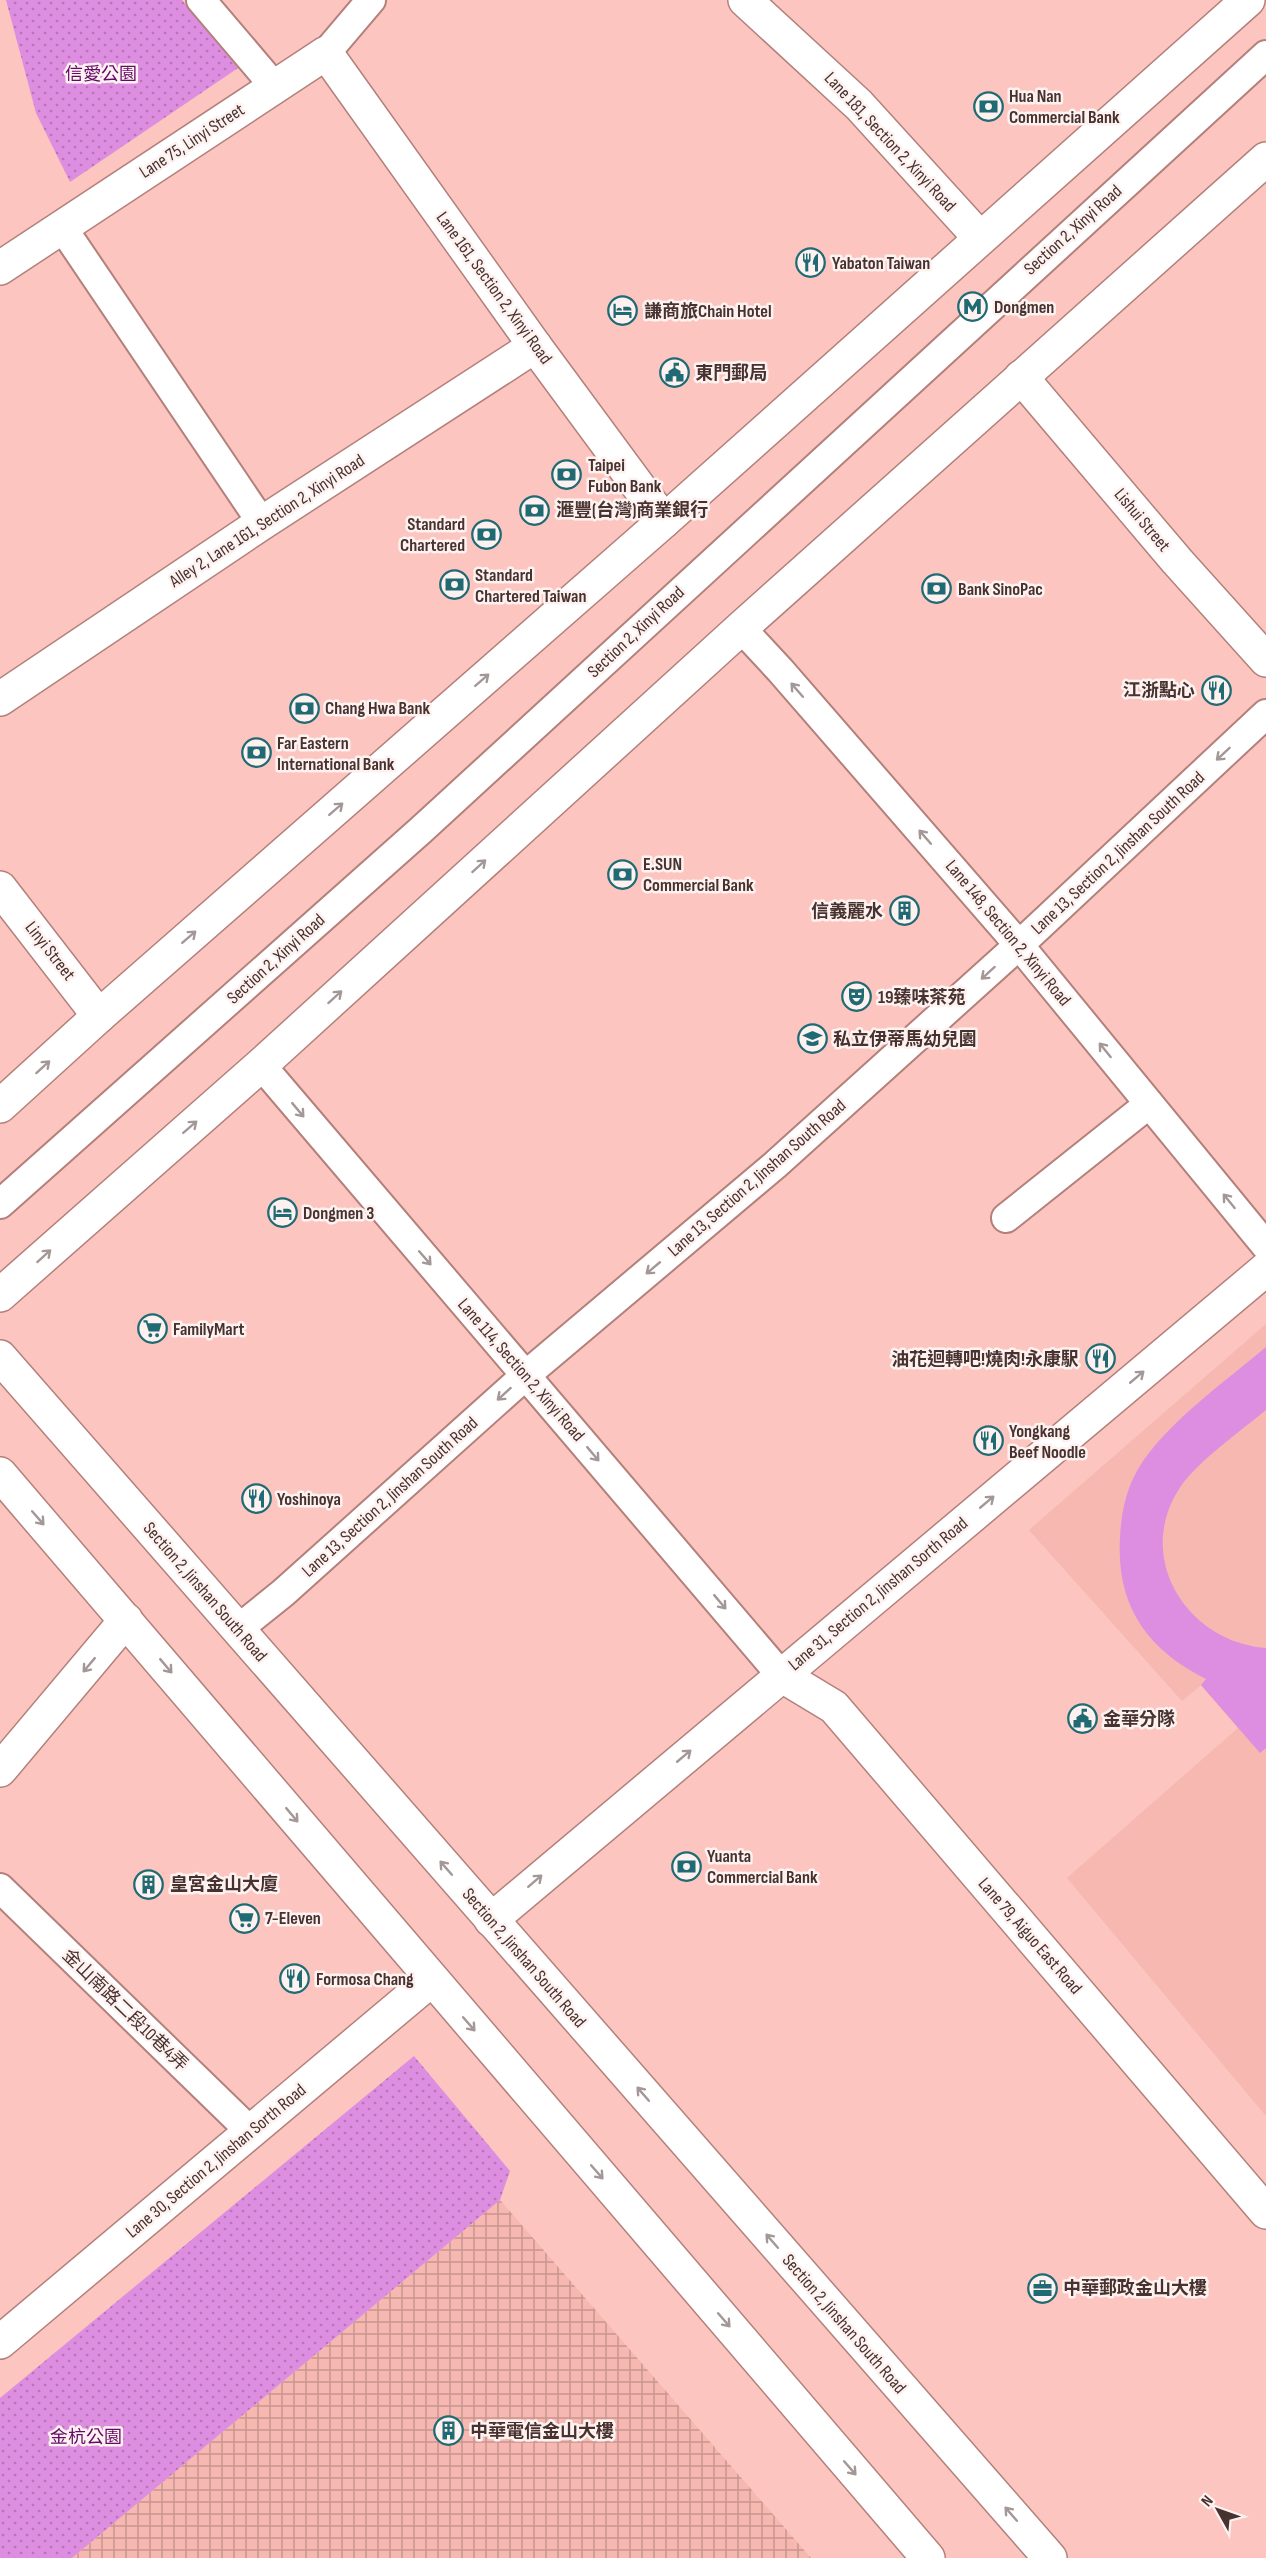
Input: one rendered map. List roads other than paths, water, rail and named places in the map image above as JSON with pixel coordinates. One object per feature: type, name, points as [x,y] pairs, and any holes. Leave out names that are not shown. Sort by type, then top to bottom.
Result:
[{"type":"main road","name":"Lane 181, Section 2, Xinyi Road","points":[[745,0],[860,105],[980,238]]},
{"type":"main road","points":[[0,1106],[99,1016],[664,521],[1248,0]]},
{"type":"main road","name":"Lane 75, Linyi Street","points":[[0,268],[326,53]]},
{"type":"main road","name":"Lane 161, Section 2, Xinyi Road","points":[[326,53],[664,521]]},
{"type":"main road","points":[[0,1295],[261,1065],[741,628],[1266,159]]},
{"type":"main road","name":"Alley 2, Lane 161, Section 2, Xinyi Road","points":[[0,699],[262,523],[535,345]]},
{"type":"main road","name":"Lishui Street","points":[[1021,376],[1177,561],[1266,660]]},
{"type":"main road","name":"Linyi Street","points":[[0,888],[99,1016]]},
{"type":"main road","name":"Lane 31, Section 2, Jinshan Sorth Road","points":[[491,1920],[1266,1269]]},
{"type":"main road","name":"Section 2, Jinshan South Road","points":[[0,1357],[1050,2558]]},
{"type":"main road","points":[[0,1474],[928,2558]]},
{"type":"main road","points":[[0,1770],[126,1620]]},
{"type":"main road","name":"Lane 79, Aiguo East Road","points":[[781,1675],[834,1707],[1266,2212]]},
{"type":"main road","name":"Lane 30, Section 2, Jinshan Sorth Road","points":[[0,2342],[431,1980]]},
{"type":"lane","points":[[201,0],[275,87]]},
{"type":"lane","name":"Lane 75, Linyi Street","points":[[326,53],[371,0]]},
{"type":"lane","name":"Section 2, Xinyi Road","points":[[0,1204],[421,830],[1266,55]]},
{"type":"lane","points":[[62,227],[262,523]]},
{"type":"lane","name":"Lane 148, Section 2, Xinyi Road","points":[[741,628],[1019,945],[1266,1246]]},
{"type":"lane","name":"Lane 13, Section 2, Jinshan South Road","points":[[237,1630],[283,1593],[526,1375],[775,1166],[1019,945],[1266,714]]},
{"type":"lane","name":"Lane 114, Section 2, Xinyi Road","points":[[261,1065],[781,1675]]},
{"type":"lane","points":[[1006,1218],[1149,1104]]},
{"type":"lane","name":"金山南路二段10巷4弄","points":[[0,1888],[250,2132]]},
{"type":"place","name":"Hua Nan Commercial Bank","points":[[988,106]]},
{"type":"place","name":"Yabaton Taiwan","points":[[811,263]]},
{"type":"place","name":"Dongmen","points":[[973,307]]},
{"type":"place","name":"謙商旅Chain Hotel","points":[[623,311]]},
{"type":"place","name":"東門郵局","points":[[674,373]]},
{"type":"place","name":"Taipei Fubon Bank","points":[[567,475]]},
{"type":"place","name":"滙豐(台灣)商業銀行","points":[[535,510]]},
{"type":"place","name":"Standard Chartered","points":[[486,534]]},
{"type":"place","name":"Standard Chartered Taiwan","points":[[454,585]]},
{"type":"place","name":"Bank SinoPac","points":[[937,589]]},
{"type":"place","name":"江浙點心","points":[[1216,690]]},
{"type":"place","name":"Chang Hwa Bank","points":[[304,708]]},
{"type":"place","name":"Far Eastern International Bank","points":[[256,753]]},
{"type":"place","name":"E.SUN Commercial Bank","points":[[622,874]]},
{"type":"place","name":"信義麗水","points":[[904,911]]},
{"type":"place","name":"19臻味茶苑","points":[[857,997]]},
{"type":"place","name":"私立伊蒂馬幼兒園","points":[[812,1039]]},
{"type":"place","name":"Dongmen 3","points":[[282,1213]]},
{"type":"place","name":"FamilyMart","points":[[152,1329]]},
{"type":"place","name":"油花迴轉吧!燒肉!永康駅","points":[[1100,1359]]},
{"type":"place","name":"Yongkang Beef Noodle","points":[[988,1441]]},
{"type":"place","name":"Yoshinoya","points":[[256,1499]]},
{"type":"place","name":"金華分隊","points":[[1082,1719]]},
{"type":"place","name":"Yuanta Commercial Bank","points":[[686,1866]]},
{"type":"place","name":"皇宮金山大廈","points":[[149,1884]]},
{"type":"place","name":"7-Eleven","points":[[244,1918]]},
{"type":"place","name":"Formosa Chang","points":[[295,1979]]},
{"type":"place","name":"中華郵政金山大樓","points":[[1042,2288]]},
{"type":"place","name":"中華電信金山大樓","points":[[449,2431]]},
{"type":"park label","name":"信愛公園","points":[[101,74]]},
{"type":"park label","name":"金杭公園","points":[[86,2437]]}]
